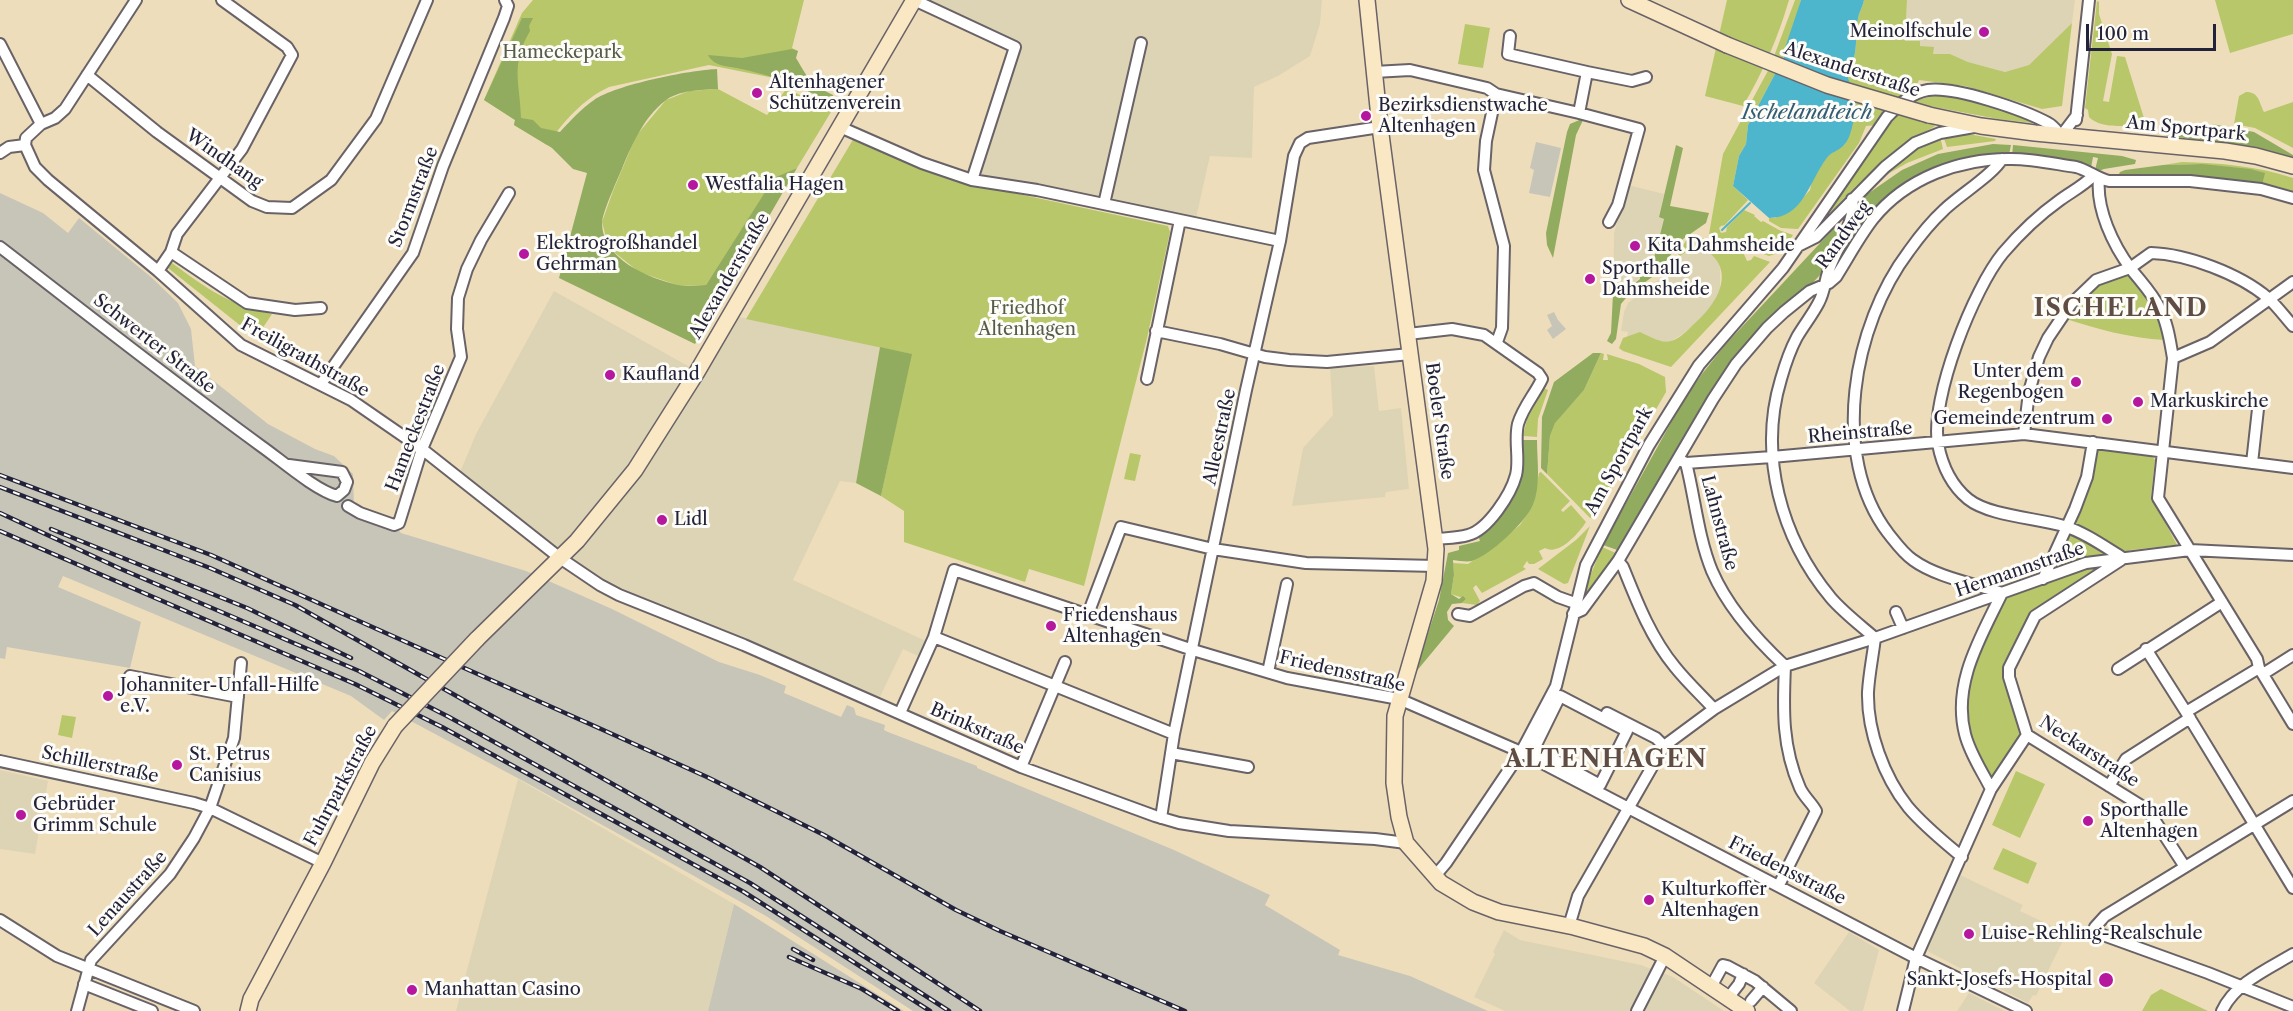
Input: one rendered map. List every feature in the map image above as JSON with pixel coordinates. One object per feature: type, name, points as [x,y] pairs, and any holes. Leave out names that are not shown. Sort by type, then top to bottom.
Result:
[{"type":"main road","name":"Alexanderstraße","points":[[560,558],[622,488],[669,418],[914,0]]},
{"type":"main road","name":"Boeler Straße","points":[[1367,0],[1380,127],[1436,539],[1436,566],[1423,624],[1399,699],[1394,730],[1394,783],[1406,843]]},
{"type":"main road","name":"Alexanderstraße","points":[[1629,0],[1726,45],[1827,85],[1929,115],[1981,126],[2068,137]]},
{"type":"main road","name":"Am Sportpark","points":[[2068,137],[2225,151],[2293,166]]},
{"type":"main road","name":"Fuhrparkstraße","points":[[248,1011],[251,999],[323,863],[372,763],[395,726],[453,663],[560,558]]},
{"type":"main road","points":[[1406,843],[1434,877],[1466,899],[1487,909],[1623,939],[1665,956],[1728,998],[1749,1006]]},
{"type":"street","points":[[0,153],[9,147],[25,145],[26,138],[41,124],[54,118],[65,109],[136,0]]},
{"type":"street","points":[[158,271],[171,252],[177,234],[242,149],[292,55],[287,47],[222,0]]},
{"type":"street","name":"Windhang","points":[[87,75],[252,201],[267,207],[292,208],[308,199],[331,180],[376,119],[427,0]]},
{"type":"street","points":[[914,0],[1015,47],[972,180]]},
{"type":"street","points":[[2068,137],[2077,115],[2089,0]]},
{"type":"street","name":"Stormstraße","points":[[321,384],[413,253],[433,192],[506,3]]},
{"type":"street","points":[[1510,36],[1508,54],[1632,81],[1646,77]]},
{"type":"street","points":[[1104,204],[1141,43]]},
{"type":"street","points":[[0,44],[41,124]]},
{"type":"street","points":[[1374,72],[1410,70],[1639,129],[1618,205],[1609,222]]},
{"type":"street","points":[[1579,113],[1587,72]]},
{"type":"street","name":"Am Sportpark","points":[[1434,877],[1521,753],[1556,686],[1586,565],[1649,445],[1686,384],[1713,347],[1783,268],[1881,126],[1904,99],[1928,90],[1943,90],[1984,99],[2048,123],[2068,137]]},
{"type":"street","points":[[1496,94],[1484,156],[1484,170],[1504,246],[1502,328],[1497,342]]},
{"type":"street","name":"Am Sportpark","points":[[1798,247],[1816,237],[1852,199],[1902,153],[1927,137],[1981,126]]},
{"type":"street","points":[[840,127],[922,163],[972,180],[1104,204],[1280,241]]},
{"type":"street","name":"Alleestraße","points":[[1161,818],[1174,734],[1280,241],[1294,156],[1300,143],[1313,137],[1380,127]]},
{"type":"street","name":"Freiligrathstraße","points":[[25,145],[35,167],[48,180],[158,271],[241,345],[351,400],[422,449],[560,558]]},
{"type":"street","points":[[1991,789],[1972,754],[1965,733],[1963,692],[1968,666],[2002,593],[1925,568],[1911,558],[1880,522],[1863,484],[1856,449],[1855,402],[1861,353],[1887,286],[1906,255],[1943,210],[1997,168],[2002,159]]},
{"type":"street","name":"Randweg","points":[[1574,608],[1578,614],[1618,561],[1682,461],[1713,399],[1750,347],[1784,312],[1810,291],[1836,278],[1872,220],[1907,187],[1947,168],[2002,159],[2076,167],[2096,177],[2119,181],[2190,181],[2261,189],[2293,198]]},
{"type":"street","points":[[2123,558],[2067,526],[2010,515],[1969,500],[1949,479],[1937,442],[1941,399],[1962,331],[1981,288],[2002,254],[2028,226],[2060,200],[2096,177],[2105,219],[2116,244],[2130,268],[2161,310],[2170,339],[2173,358],[2158,496],[2257,659],[2261,671],[2293,724]]},
{"type":"street","name":"Hameckestraße","points":[[348,506],[360,513],[394,525],[399,523],[422,449],[460,357],[457,329],[458,298],[464,279],[480,240],[509,194]]},
{"type":"street","points":[[1852,199],[1854,212],[1819,302],[1796,339],[1781,378],[1772,427],[1772,457],[1779,500],[1797,548],[1832,599],[1875,638],[1868,693],[1871,724],[1881,758],[1894,785],[1908,807],[1931,831],[1962,857]]},
{"type":"street","points":[[1147,379],[1180,220]]},
{"type":"street","name":"Schwerter Straße","points":[[0,247],[212,410],[328,494],[337,496],[344,490],[347,482],[342,472],[289,465]]},
{"type":"street","points":[[171,252],[247,303],[295,310],[321,308]]},
{"type":"street","points":[[2024,434],[2029,392],[2039,357],[2048,338],[2071,304],[2096,280],[2130,268],[2151,253],[2179,257],[2221,271],[2269,299],[2293,326]]},
{"type":"street","points":[[2173,358],[2210,342],[2293,282]]},
{"type":"street","points":[[1408,334],[1452,329],[1484,335],[1497,342],[1541,376],[1518,424],[1516,475],[1505,500],[1487,524],[1470,535],[1436,539]]},
{"type":"street","points":[[1156,331],[1281,359],[1327,362],[1410,354]]},
{"type":"street","points":[[2252,463],[2258,409]]},
{"type":"street","name":"Rheinstraße","points":[[1682,461],[1772,457],[2024,434],[2293,468]]},
{"type":"street","points":[[2043,579],[2087,477],[2092,442]]},
{"type":"street","name":"Lahnstraße","points":[[1682,461],[1700,530],[1716,578],[1730,603],[1761,644],[1785,666]]},
{"type":"street","points":[[1088,614],[1121,527],[1213,549],[1306,563],[1436,566]]},
{"type":"street","name":"Hermannstraße","points":[[1569,926],[1578,896],[1664,746],[1714,709],[1785,666],[1875,638],[2086,563],[2190,550],[2293,555]]},
{"type":"street","name":"Brinkstraße","points":[[560,558],[600,585],[634,602],[744,645],[1021,767],[1161,818],[1229,831],[1375,839],[1406,843]]},
{"type":"street","name":"Neckarstraße","points":[[2123,558],[2037,614],[2008,671],[2027,735],[2152,814],[2185,867]]},
{"type":"street","points":[[1618,561],[1623,567],[1643,616],[1660,646],[1675,668],[1714,709]]},
{"type":"street","name":"Friedensstraße","points":[[934,637],[954,570],[1193,650],[1268,672],[1399,699],[1521,753],[1916,958],[2026,1011]]},
{"type":"street","points":[[1458,614],[1470,616],[1533,583],[1539,584],[1574,608]]},
{"type":"street","points":[[1268,672],[1287,584]]},
{"type":"street","points":[[2118,669],[2222,602]]},
{"type":"street","points":[[1896,612],[1903,628]]},
{"type":"street","points":[[900,713],[934,637],[1174,734]]},
{"type":"street","points":[[2146,649],[2293,888]]},
{"type":"street","points":[[2109,786],[2126,759],[2188,715],[2261,671],[2293,655]]},
{"type":"street","points":[[1021,767],[1057,686],[1065,662]]},
{"type":"street","name":"Lenaustraße","points":[[77,1011],[87,968],[96,954],[170,874],[194,838],[210,808],[234,738],[241,663]]},
{"type":"street","points":[[1779,885],[1816,811],[1801,790],[1786,751],[1783,708],[1785,666]]},
{"type":"street","points":[[130,676],[238,698]]},
{"type":"street","points":[[1556,686],[1656,738],[1664,746]]},
{"type":"street","points":[[1560,696],[1627,731],[1600,784],[1534,749],[1560,696]]},
{"type":"street","points":[[1903,1011],[1916,958],[1991,789],[2027,735]]},
{"type":"street","points":[[1171,753],[1248,767]]},
{"type":"street","name":"Schillerstraße","points":[[0,761],[158,794],[210,808],[323,863]]},
{"type":"street","points":[[2293,801],[2100,920],[2095,927],[2098,933],[2293,1007]]},
{"type":"street","points":[[0,920],[57,956],[173,1007],[194,1011]]},
{"type":"street","points":[[2222,1011],[2228,999],[2241,986],[2293,954]]},
{"type":"street","points":[[1637,1011],[1665,956]]},
{"type":"street","points":[[1711,987],[1723,965],[1763,987],[1791,1011]]},
{"type":"street","points":[[1728,998],[1739,984],[1743,974]]},
{"type":"street","points":[[84,984],[152,1011]]},
{"type":"street","points":[[1749,1006],[1763,987]]},
{"type":"shaded area","points":[[914,0],[1322,0],[1320,24],[1310,56],[1278,76],[1254,87],[1252,158],[1210,156],[1196,218],[972,180],[1015,47]]},
{"type":"shaded area","name":"Meinolfschule","points":[[1907,0],[2075,0],[2072,23],[2029,65],[2005,72],[1968,62],[1950,54],[1933,54],[1920,46],[1920,42],[1905,41]]},
{"type":"shaded area","points":[[1536,142],[1561,148],[1550,197],[1529,193],[1534,170],[1530,168]]},
{"type":"shaded area","name":"Kita Dahmsheide","points":[[1628,185],[1664,194],[1659,216],[1664,218],[1652,266],[1621,295],[1613,294],[1614,233]]},
{"type":"shaded area","points":[[0,193],[43,213],[68,233],[79,218],[151,277],[178,303],[191,329],[195,366],[268,424],[315,449],[334,456],[353,474],[354,509],[394,525],[401,533],[526,571],[612,609],[719,662],[786,686],[784,693],[841,717],[847,705],[854,708],[856,715],[885,725],[884,730],[888,732],[977,766],[977,768],[1174,850],[1270,895],[1265,905],[1340,950],[1338,955],[1410,976],[1488,1011],[913,1011],[766,916],[392,711],[384,720],[351,696],[63,576],[58,587],[141,622],[130,668],[7,647],[5,659],[0,658]]},
{"type":"shaded area","points":[[1697,245],[1718,258],[1720,269],[1718,299],[1708,313],[1665,345],[1627,337],[1628,332],[1621,331],[1628,303],[1670,271],[1680,256]]},
{"type":"shaded area","points":[[554,291],[697,371],[730,315],[880,347],[856,483],[840,481],[793,580],[926,641],[918,656],[903,649],[877,703],[619,595],[458,477],[476,434]]},
{"type":"shaded area","points":[[1554,312],[1566,329],[1553,339],[1547,330],[1552,326],[1547,315]]},
{"type":"shaded area","points":[[1374,366],[1379,411],[1401,408],[1409,489],[1386,492],[1385,497],[1292,506],[1303,448],[1333,415],[1330,368]]},
{"type":"shaded area","name":"Gebrüder Grimm Schule","points":[[0,770],[48,781],[35,854],[0,849]]},
{"type":"shaded area","points":[[518,779],[734,904],[708,1011],[456,1011]]},
{"type":"shaded area","points":[[1958,874],[2023,905],[2020,911],[2054,927],[2056,924],[2068,930],[2036,996],[2033,995],[2028,1003],[1929,952],[1926,948]]},
{"type":"shaded area","points":[[734,904],[904,1011],[708,1011]]},
{"type":"shaded area","points":[[1504,930],[1520,940],[1641,965],[1673,977],[1724,1011],[1505,1011],[1474,997]]},
{"type":"shaded area","points":[[1849,932],[1879,950],[1863,1011],[1850,1011],[1814,983]]},
{"type":"shaded area","points":[[1969,993],[2005,1011],[1957,1011]]},
{"type":"green space","name":"Hameckepark","points":[[533,0],[804,0],[792,48],[798,51],[776,72],[774,78],[709,65],[609,87],[574,112],[547,145],[514,125],[515,120],[484,100],[522,13]]},
{"type":"green space","points":[[1727,0],[1789,0],[1769,54],[1743,106],[1705,96]]},
{"type":"green space","points":[[1795,0],[1801,0],[1785,55],[1748,125],[1746,144],[1739,156],[1733,186],[1748,200],[1725,225],[1719,228],[1721,233],[1726,232],[1727,227],[1744,210],[1755,215],[1761,222],[1793,235],[1781,252],[1769,256],[1709,234],[1723,154],[1770,67]]},
{"type":"green space","points":[[1864,0],[1907,0],[1905,41],[1920,41],[1920,46],[1934,47],[1933,54],[1950,54],[1968,62],[2005,72],[2029,65],[2072,23],[2062,106],[2042,109],[1965,86],[1919,80],[1917,84],[1922,89],[1878,125],[1866,126],[1859,143],[1798,229],[1781,228],[1769,221],[1769,218],[1775,218],[1802,199],[1810,190],[1812,181],[1827,156],[1845,144],[1855,104],[1847,74],[1854,58],[1857,22]]},
{"type":"green space","points":[[2215,0],[2293,0],[2293,34],[2230,53]]},
{"type":"green space","points":[[2097,1],[2112,54],[2103,101],[2109,102],[2117,56],[2125,57],[2148,131],[2098,123],[2089,117],[2088,110],[2085,108]]},
{"type":"green space","points":[[522,18],[533,18],[518,64],[521,118],[533,120],[541,128],[560,132],[594,100],[618,89],[672,75],[717,69],[718,89],[690,91],[670,97],[651,115],[635,140],[608,203],[602,223],[604,236],[618,257],[641,272],[678,285],[706,285],[774,178],[797,168],[695,344],[559,278],[587,173],[573,169],[552,148],[514,125],[515,120],[484,100]]},
{"type":"green space","points":[[1465,24],[1490,28],[1483,68],[1458,64]]},
{"type":"green space","points":[[792,49],[798,51],[796,58],[810,80],[833,95],[833,105],[786,82],[717,63],[708,55],[742,58]]},
{"type":"green space","name":"Westfalia Hagen","points":[[787,88],[831,112],[797,168],[774,179],[706,285],[680,286],[639,272],[609,248],[602,222],[613,191],[636,136],[666,100],[689,91],[718,89],[767,115]]},
{"type":"green space","points":[[2246,92],[2256,96],[2264,112],[2293,102],[2293,148],[2255,128],[2234,124],[2239,96]]},
{"type":"green space","points":[[1941,95],[1976,102],[2033,121],[2032,123],[1998,119],[1929,106],[1920,122],[1935,125],[1934,127],[1889,157],[1862,180],[1824,219],[1822,218],[1894,116],[1915,100]]},
{"type":"green space","points":[[1584,118],[1576,135],[1553,258],[1547,245],[1546,233],[1567,132],[1570,124]]},
{"type":"green space","points":[[2212,124],[2254,132],[2293,155],[2293,159],[2251,148],[2164,135],[2165,131]]},
{"type":"green space","points":[[1954,133],[1996,139],[1995,141],[1947,147],[1943,136]]},
{"type":"green space","points":[[1940,136],[1943,149],[1907,163],[1874,182],[1911,151]]},
{"type":"green space","name":"Friedhof Altenhagen","points":[[854,138],[981,186],[1168,226],[1170,232],[1147,338],[1084,586],[1029,569],[1025,582],[904,542],[904,511],[881,496],[911,354],[746,319]]},
{"type":"green space","points":[[1993,144],[2011,145],[2009,155],[1965,160],[1940,166],[1921,174],[1891,195],[1867,221],[1834,269],[1863,197],[1902,170],[1938,154]]},
{"type":"green space","points":[[1676,145],[1683,148],[1670,206],[1709,213],[1706,223],[1683,239],[1655,275],[1630,293],[1621,304],[1616,339],[1612,344],[1607,341],[1611,333],[1613,294],[1621,294],[1640,279],[1639,269],[1652,266],[1664,219],[1659,217]]},
{"type":"green space","points":[[2013,145],[2122,156],[2136,160],[2135,164],[2099,171],[2095,170],[2098,158],[2093,157],[2091,168],[2012,156]]},
{"type":"green space","points":[[2182,162],[2238,166],[2293,178],[2293,194],[2202,164],[2163,165]]},
{"type":"green space","points":[[2202,164],[2250,169],[2265,173],[2262,185],[2204,177],[2118,176],[2125,170],[2163,165]]},
{"type":"green space","points":[[1837,225],[1842,229],[1820,275],[1807,289],[1774,316],[1679,449],[1620,551],[1603,545],[1683,401],[1702,374],[1725,345]]},
{"type":"green space","points":[[1702,238],[1727,247],[1729,251],[1731,248],[1743,252],[1747,261],[1754,256],[1770,262],[1671,367],[1623,351],[1619,348],[1623,338],[1640,332],[1663,341],[1677,338],[1686,332],[1711,305],[1718,294],[1721,283],[1722,273],[1718,263],[1710,253],[1697,245],[1680,256],[1677,253],[1686,241]]},
{"type":"green space","points":[[172,263],[230,300],[272,314],[256,338],[168,268]]},
{"type":"green space","points":[[2127,274],[2134,278],[2146,293],[2165,340],[2113,332],[2063,318],[2096,280]]},
{"type":"green space","points":[[880,347],[912,354],[881,496],[856,483]]},
{"type":"green space","points":[[1593,353],[1601,353],[1584,390],[1555,423],[1550,436],[1547,474],[1541,468],[1542,417],[1554,382]]},
{"type":"green space","points":[[1601,353],[1604,354],[1603,360],[1608,360],[1607,354],[1639,364],[1665,377],[1666,392],[1594,517],[1590,518],[1547,474],[1550,436],[1555,422],[1584,390]]},
{"type":"green space","points":[[1544,388],[1548,390],[1538,419],[1537,437],[1523,436],[1527,419]]},
{"type":"green space","points":[[1522,440],[1537,440],[1538,481],[1533,505],[1515,529],[1488,552],[1472,561],[1453,560],[1454,575],[1451,594],[1459,599],[1463,596],[1466,599],[1462,603],[1452,604],[1447,612],[1448,620],[1454,626],[1415,673],[1439,600],[1448,553],[1459,550],[1459,546],[1480,541],[1478,535],[1490,524],[1520,461],[1524,460]]},
{"type":"green space","points":[[2093,442],[2151,455],[2155,460],[2151,496],[2177,545],[2130,550],[2035,616],[2008,671],[2027,735],[1991,789],[1972,754],[1963,692],[2002,593],[2043,578],[2075,509]]},
{"type":"green space","points":[[1130,453],[1141,455],[1135,481],[1124,479]]},
{"type":"green space","points":[[1541,472],[1570,501],[1561,510],[1563,512],[1571,505],[1586,522],[1574,537],[1562,546],[1539,551],[1543,559],[1534,564],[1529,564],[1527,561],[1523,567],[1526,569],[1482,593],[1476,585],[1473,588],[1480,601],[1477,605],[1462,603],[1466,599],[1451,594],[1453,563],[1468,564],[1520,525],[1533,505]]},
{"type":"green space","points":[[1590,526],[1568,583],[1564,584],[1538,569],[1576,540]]},
{"type":"green space","points":[[1602,547],[1618,554],[1583,601],[1591,574]]},
{"type":"green space","points":[[62,715],[76,717],[72,738],[58,735]]},
{"type":"green space","points":[[2016,771],[2045,784],[2020,838],[1992,825]]},
{"type":"green space","points":[[2003,848],[2037,863],[2028,884],[1993,869]]},
{"type":"green space","points":[[2161,989],[2208,1011],[2142,1011],[2151,995]]},
{"type":"water","name":"Ischelandteich","points":[[1801,0],[1864,0],[1857,22],[1854,58],[1847,74],[1855,114],[1846,142],[1828,157],[1804,197],[1790,212],[1769,218],[1733,186],[1739,156],[1746,144],[1748,125],[1785,55],[1784,51]]},
{"type":"waterway","points":[[1722,230],[1750,203]]},
{"type":"railway","points":[[0,475],[211,555],[601,729],[707,777],[824,835],[956,910],[1185,1011]]},
{"type":"railway","points":[[0,487],[210,568],[295,605],[760,867],[980,1011]]},
{"type":"railway","points":[[0,513],[121,569],[359,671],[449,717],[750,883],[949,1011]]},
{"type":"railway","points":[[51,529],[247,608],[351,658]]},
{"type":"railway","points":[[0,531],[355,684],[442,727],[744,892],[930,1011]]},
{"type":"railway","points":[[793,949],[813,960]]},
{"type":"railway","points":[[789,957],[862,989],[898,1011]]},
{"type":"place","name":"Meinolfschule","points":[[1984,32]]},
{"type":"place","name":"Altenhagener Schützenverein","points":[[757,93]]},
{"type":"place","name":"Bezirksdienstwache Altenhagen","points":[[1366,116]]},
{"type":"place","name":"Westfalia Hagen","points":[[693,185]]},
{"type":"place","name":"Kita Dahmsheide","points":[[1635,246]]},
{"type":"place","name":"Elektrogroßhandel Gehrman","points":[[524,254]]},
{"type":"place","name":"Sporthalle Dahmsheide","points":[[1590,279]]},
{"type":"place","name":"Kaufland","points":[[610,375]]},
{"type":"place","name":"Unter dem Regenbogen","points":[[2076,382]]},
{"type":"place","name":"Markuskirche","points":[[2138,402]]},
{"type":"place","name":"Gemeindezentrum","points":[[2107,419]]},
{"type":"place","name":"Lidl","points":[[662,520]]},
{"type":"place","name":"Friedenshaus Altenhagen","points":[[1051,626]]},
{"type":"place","name":"Johanniter-Unfall-Hilfe e.V.","points":[[108,696]]},
{"type":"place","name":"St. Petrus Canisius","points":[[177,765]]},
{"type":"place","name":"Gebrüder Grimm Schule","points":[[21,815]]},
{"type":"place","name":"Sporthalle Altenhagen","points":[[2088,821]]},
{"type":"place","name":"Kulturkoffer Altenhagen","points":[[1649,900]]},
{"type":"place","name":"Luise-Rehling-Realschule","points":[[1969,934]]},
{"type":"place","name":"Sankt-Josefs-Hospital","points":[[2106,980]]},
{"type":"place","name":"Manhattan Casino","points":[[412,990]]},
{"type":"district","name":"ISCHELAND","points":[[2121,309]]},
{"type":"district","name":"ALTENHAGEN","points":[[1606,760]]}]
